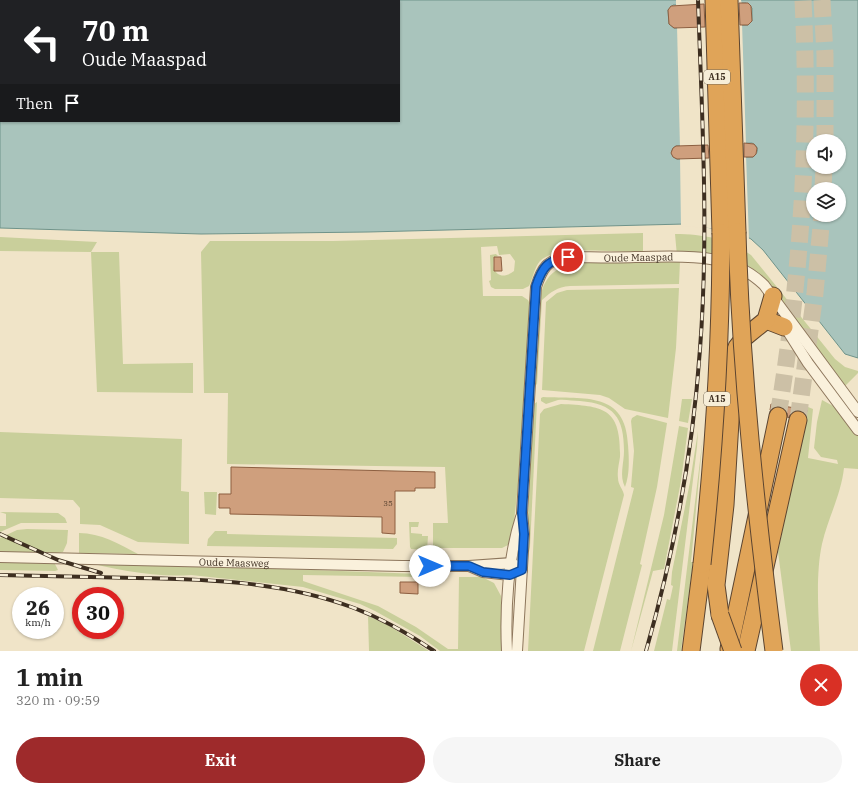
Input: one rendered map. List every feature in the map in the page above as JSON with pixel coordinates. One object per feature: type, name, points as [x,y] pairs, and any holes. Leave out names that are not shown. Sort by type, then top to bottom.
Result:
[{"type":"highway","name":"A15","points":[[691,651],[711,481],[716,414],[721,298],[719,154],[714,0]]},
{"type":"highway","name":"A15","points":[[729,0],[741,339],[750,446],[774,651]]},
{"type":"highway","name":"A15","points":[[733,651],[720,615],[716,585],[725,506],[734,356],[737,347],[745,336],[770,307]]},
{"type":"highway","points":[[770,307],[784,326]]},
{"type":"highway","points":[[728,651],[778,416]]},
{"type":"highway","points":[[746,651],[798,420]]},
{"type":"street","name":"Oude Maaspad","points":[[522,570],[524,534],[522,513],[535,293],[541,271],[556,259],[568,257],[679,256],[703,257],[720,262],[747,278],[765,297],[770,307],[858,412]]},
{"type":"street","points":[[784,326],[808,363],[856,424]]},
{"type":"street","name":"Oude Maaspad","points":[[512,563],[516,532],[522,513]]},
{"type":"street","name":"Oude Maasweg","points":[[0,557],[469,566],[512,563]]},
{"type":"street","points":[[507,651],[506,631],[512,563],[522,570]]},
{"type":"street","name":"Oude Maasweg","points":[[469,566],[483,572],[510,575]]},
{"type":"street","points":[[510,575],[522,570]]},
{"type":"street","points":[[518,651],[522,570]]},
{"type":"green space","points":[[643,233],[643,252],[589,250],[560,253],[548,256],[540,261],[536,267],[529,286],[523,289],[495,289],[491,287],[489,281],[491,280],[490,255],[496,254],[498,256],[494,257],[494,268],[497,274],[502,276],[514,271],[515,261],[510,254],[499,255],[497,246],[481,247],[483,296],[522,296],[528,300],[530,304],[518,485],[514,522],[508,545],[502,548],[433,548],[433,523],[448,523],[445,467],[227,464],[228,393],[204,393],[201,252],[210,241],[333,241]]},
{"type":"green space","points":[[675,234],[715,238],[734,245],[751,255],[835,359],[845,367],[858,371],[858,373],[844,387],[768,282],[753,269],[737,264],[677,256]]},
{"type":"green space","points":[[0,237],[97,242],[91,252],[0,251]]},
{"type":"green space","points":[[91,252],[119,252],[123,364],[193,363],[193,393],[97,392]]},
{"type":"green space","points":[[680,261],[679,284],[570,286],[551,292],[545,297],[542,300],[537,385],[536,384],[536,348],[540,302],[545,283],[553,273],[563,266],[571,263]]},
{"type":"green space","points":[[679,288],[676,348],[668,418],[625,409],[609,398],[600,395],[542,390],[546,302],[557,293],[567,290]]},
{"type":"green space","points":[[541,398],[587,399],[600,402],[611,407],[620,415],[625,428],[628,445],[629,461],[627,482],[625,487],[622,478],[624,439],[622,429],[615,414],[601,405],[580,401],[556,400],[546,404],[541,401]]},
{"type":"green space","points":[[682,399],[692,399],[688,423],[679,421]]},
{"type":"green space","points":[[822,400],[835,407],[858,435],[858,469],[844,468],[840,488],[822,544],[818,583],[820,651],[791,651],[778,552],[808,407],[813,409],[808,458],[838,464],[837,460],[821,457],[814,448],[817,422]]},
{"type":"green space","points":[[537,402],[530,547],[529,552],[526,552],[534,404]]},
{"type":"green space","points":[[561,404],[588,406],[599,409],[607,413],[613,419],[620,441],[618,480],[624,495],[584,651],[528,651],[540,414],[544,409]]},
{"type":"green space","points":[[637,415],[667,423],[657,487],[640,564],[642,565],[620,651],[593,651],[634,488],[631,487],[634,451],[631,421],[632,418]]},
{"type":"green space","points":[[679,426],[688,428],[681,481],[664,569],[653,571],[631,651],[664,515]]},
{"type":"green space","points":[[698,431],[672,651],[654,651],[667,599],[670,600],[673,586],[671,585],[672,572],[690,482]]},
{"type":"green space","points":[[0,432],[182,439],[181,491],[189,492],[189,544],[138,542],[100,525],[80,524],[80,508],[73,500],[0,498]]},
{"type":"green space","points":[[703,436],[691,562],[693,562],[681,651],[677,651]]},
{"type":"green space","points":[[204,492],[217,492],[216,515],[205,514]]},
{"type":"green space","points":[[0,512],[58,513],[65,518],[67,523],[21,523],[0,532],[0,526],[6,526],[6,514]]},
{"type":"green space","points":[[409,522],[419,522],[418,527],[411,527],[411,533],[428,536],[427,550],[411,549]]},
{"type":"green space","points":[[17,530],[68,530],[67,543],[63,552],[50,554],[0,552],[0,538]]},
{"type":"green space","points":[[215,531],[227,531],[227,534],[397,538],[397,544],[393,549],[207,546],[208,539]]},
{"type":"green space","points":[[79,533],[87,533],[102,537],[138,554],[79,553]]},
{"type":"green space","points":[[80,561],[421,574],[421,577],[303,575],[303,581],[378,606],[416,627],[448,649],[458,649],[459,577],[482,577],[494,583],[501,596],[501,651],[440,651],[420,636],[375,611],[360,604],[303,587],[191,575],[177,576],[149,574],[121,570]]},
{"type":"green space","points":[[0,562],[55,564],[58,570],[0,570]]},
{"type":"green space","points":[[368,616],[388,625],[429,651],[369,651]]},
{"type":"water","points":[[400,0],[858,0],[858,358],[845,354],[763,250],[751,239],[738,232],[685,224],[368,232],[201,234],[0,228],[0,122],[400,122]],"holes":[[[746,3],[752,8],[752,21],[748,25],[674,28],[669,24],[668,10],[673,5]],[[754,144],[757,150],[753,157],[677,159],[672,154],[672,151],[676,146]]]},
{"type":"pier","points":[[676,0],[741,0],[742,5],[676,7]]},
{"type":"pier","points":[[742,23],[746,145],[680,148],[677,26]]},
{"type":"pier","points":[[746,155],[749,240],[737,233],[723,229],[681,226],[680,157]]},
{"type":"building","points":[[739,3],[748,3],[751,6],[752,21],[748,25],[740,25]]},
{"type":"building","points":[[704,4],[705,27],[674,28],[669,24],[668,10],[671,6]]},
{"type":"building","points":[[744,143],[754,144],[757,148],[756,154],[753,157],[744,157]]},
{"type":"building","points":[[708,145],[709,158],[677,159],[673,157],[671,153],[673,148],[676,146]]},
{"type":"building","points":[[494,257],[501,257],[502,271],[494,271]]},
{"type":"building","points":[[771,404],[807,410],[806,415],[801,410],[795,410],[788,418],[787,413],[780,406],[770,410]]},
{"type":"building","points":[[231,467],[435,472],[435,488],[415,488],[415,491],[395,491],[395,534],[382,533],[382,517],[230,514],[230,508],[219,508],[219,494],[231,494]]},
{"type":"building","points":[[400,582],[418,582],[418,594],[400,593]]},
{"type":"tunnel","points":[[778,416],[793,311],[802,208],[805,105],[803,0]]},
{"type":"tunnel","points":[[822,0],[825,55],[825,134]]},
{"type":"tunnel","points":[[823,182],[824,174]]},
{"type":"tunnel","points":[[798,420],[815,293],[821,222]]},
{"type":"railway","points":[[646,651],[674,539],[693,425],[697,387],[703,305],[704,262],[704,174],[698,0]]},
{"type":"railway","points":[[0,534],[58,560],[101,573]]},
{"type":"railway","points":[[0,575],[192,579],[274,587],[328,599],[354,608],[396,627],[434,651]]},
{"type":"route","points":[[430,566],[469,566],[483,572],[510,575],[522,570],[524,534],[522,513],[528,449],[536,286],[541,271],[556,259],[568,257]]}]
